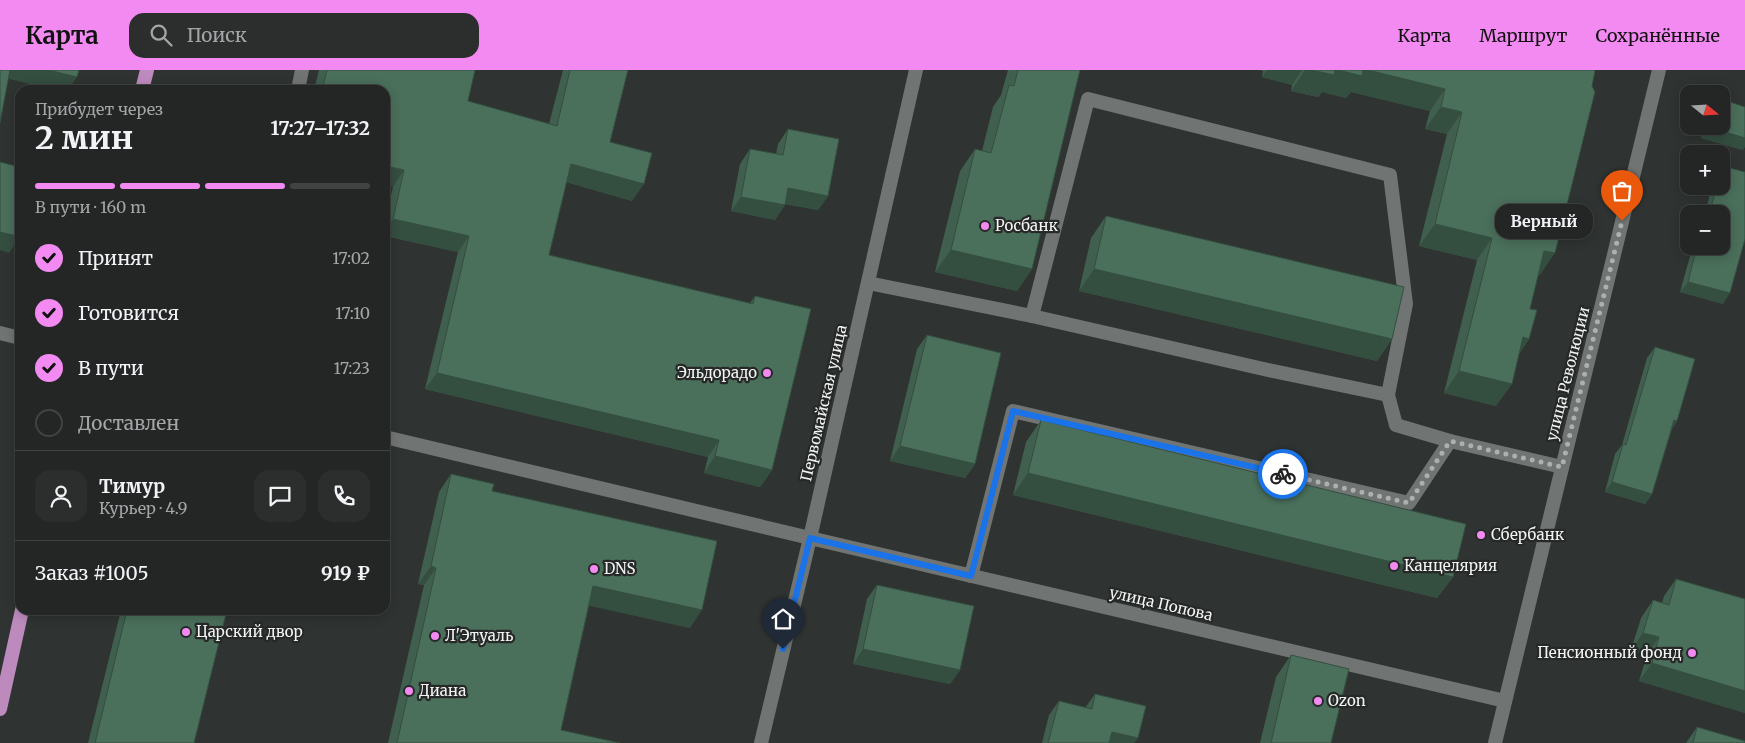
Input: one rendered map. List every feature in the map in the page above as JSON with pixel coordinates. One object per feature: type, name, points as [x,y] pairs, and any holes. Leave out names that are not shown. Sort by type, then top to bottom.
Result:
[{"type":"main road","points":[[143,85],[147,70]]},
{"type":"main road","points":[[0,709],[21,615]]},
{"type":"street","points":[[299,85],[302,70]]},
{"type":"street","name":"Первомайская улица","points":[[761,743],[810,538],[916,70]]},
{"type":"street","name":"улица Революции","points":[[1495,743],[1659,70]]},
{"type":"street","points":[[1032,316],[1088,99],[1390,174],[1406,304],[1388,395],[1396,424],[1450,441],[1562,467]]},
{"type":"street","points":[[868,283],[1032,316],[1268,370],[1388,395]]},
{"type":"street","points":[[0,333],[15,337]]},
{"type":"street","points":[[971,576],[1013,411],[1409,503],[1450,441]]},
{"type":"street","name":"улица Попова","points":[[390,438],[1505,701]]},
{"type":"building","points":[[0,70],[10,70],[0,123]]},
{"type":"building","points":[[48,70],[79,70],[77,77]]},
{"type":"building","points":[[327,70],[475,70],[468,101],[557,126],[570,70],[628,70],[610,142],[652,153],[644,184],[571,164],[549,255],[753,304],[755,296],[811,309],[772,470],[715,456],[719,440],[437,373],[469,236],[393,219],[404,170],[390,167],[390,85],[323,85]]},
{"type":"building","points":[[1018,70],[1080,70],[1032,269],[951,250],[975,149],[991,153],[1009,85],[1014,86]]},
{"type":"building","points":[[1311,70],[1335,70],[1334,75]]},
{"type":"building","points":[[1338,70],[1363,70],[1362,76]]},
{"type":"building","points":[[1368,70],[1595,71],[1592,86],[1595,92],[1555,253],[1544,251],[1530,309],[1537,310],[1529,339],[1523,337],[1512,384],[1459,371],[1492,238],[1435,224],[1462,112],[1441,107],[1445,89]]},
{"type":"building","points":[[1730,102],[1745,107],[1745,138],[1730,134]]},
{"type":"building","points":[[788,129],[839,139],[828,196],[788,188],[785,205],[741,197],[750,149],[783,155]]},
{"type":"building","points":[[0,162],[15,166],[15,236],[0,232]]},
{"type":"building","points":[[1730,168],[1745,172],[1745,239],[1730,293],[1688,282],[1695,255],[1730,255],[1730,205],[1712,205],[1714,195],[1730,195]]},
{"type":"building","points":[[1106,216],[1404,287],[1392,339],[1094,269]]},
{"type":"building","points":[[927,335],[1001,353],[975,464],[900,446]]},
{"type":"building","points":[[1655,347],[1695,359],[1677,421],[1674,420],[1652,494],[1612,482],[1623,444],[1626,445]]},
{"type":"building","points":[[1041,420],[1466,524],[1453,577],[1028,473]]},
{"type":"building","points":[[451,474],[494,484],[492,491],[717,541],[702,610],[593,586],[561,730],[620,743],[397,743],[436,568],[431,566]]},
{"type":"building","name":"Пенсионный фонд","points":[[1676,579],[1745,599],[1745,691],[1652,663],[1659,637],[1643,633],[1653,600],[1669,605]]},
{"type":"building","points":[[877,585],[974,606],[960,670],[863,649]]},
{"type":"building","points":[[126,615],[226,615],[194,743],[95,743]]},
{"type":"building","points":[[1291,655],[1349,669],[1331,743],[1271,743]]},
{"type":"building","points":[[1095,694],[1146,706],[1138,738],[1112,732],[1109,743],[1048,743],[1059,701],[1092,709]]},
{"type":"building","points":[[1697,727],[1745,741],[1745,743],[1693,743]]},
{"type":"way so far","points":[[1283,474],[1409,503],[1450,441],[1562,467],[1622,221]]},
{"type":"place","name":"Верный","points":[[1622,221]]},
{"type":"place","name":"Росбанк","points":[[985,226]]},
{"type":"place","name":"Эльдорадо","points":[[767,373]]},
{"type":"place","name":"Сбербанк","points":[[1481,535]]},
{"type":"place","name":"Канцелярия","points":[[1394,566]]},
{"type":"place","name":"DNS","points":[[594,569]]},
{"type":"place","name":"Царский двор","points":[[186,632]]},
{"type":"place","name":"Л'Этуаль","points":[[435,636]]},
{"type":"place","name":"Пенсионный фонд","points":[[1692,653]]},
{"type":"place","name":"Диана","points":[[409,691]]},
{"type":"place","name":"Ozon","points":[[1318,701]]},
{"type":"route","points":[[783,649],[810,538],[971,576],[1013,411],[1283,474]]}]
